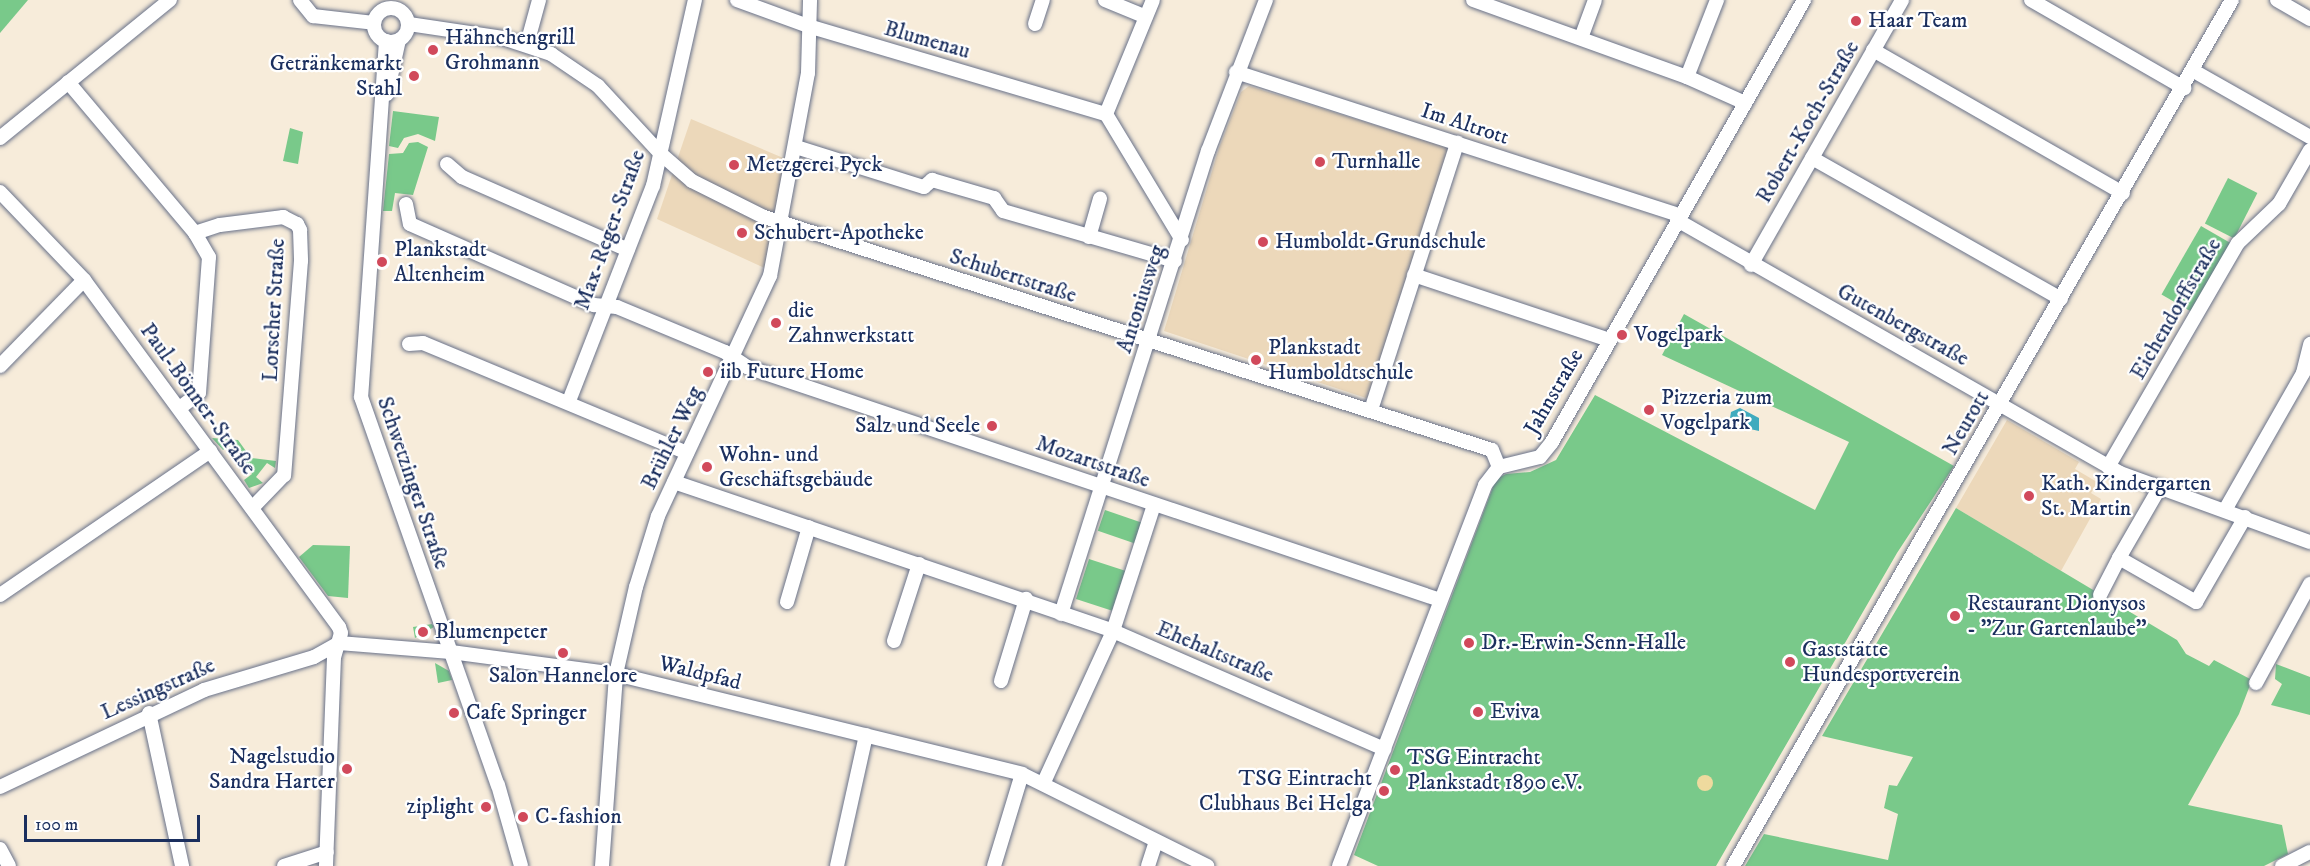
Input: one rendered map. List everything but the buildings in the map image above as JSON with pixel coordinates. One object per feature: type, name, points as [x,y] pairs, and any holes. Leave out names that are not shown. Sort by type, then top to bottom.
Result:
[{"type":"street","points":[[0,138],[170,0]]},
{"type":"street","points":[[300,0],[313,16],[374,23]]},
{"type":"street","points":[[527,44],[539,0]]},
{"type":"street","name":"Max-Reger-Straße","points":[[569,401],[628,249],[661,154],[695,0]]},
{"type":"street","name":"Blumenau","points":[[738,0],[808,26],[1106,114]]},
{"type":"street","name":"Brühler Weg","points":[[602,866],[616,674],[646,550],[687,453],[734,358],[770,276],[782,224],[807,73],[810,0]]},
{"type":"street","points":[[1035,24],[1043,0]]},
{"type":"street","points":[[1105,0],[1146,17]]},
{"type":"street","points":[[1153,0],[1106,114],[1182,240]]},
{"type":"street","name":"Antoniusweg","points":[[1061,614],[1236,72],[1266,0]]},
{"type":"street","points":[[1473,0],[1687,77],[1745,103]]},
{"type":"street","points":[[1581,38],[1595,0]]},
{"type":"street","points":[[1687,77],[1716,0]]},
{"type":"street","name":"Jahnstraße","points":[[1499,467],[1540,457],[1804,0]]},
{"type":"street","name":"Robert-Koch-Straße","points":[[1752,265],[1902,0]]},
{"type":"street","points":[[2031,0],[2184,88]]},
{"type":"street","name":"Neurott","points":[[1733,866],[2184,88],[2232,0]]},
{"type":"street","points":[[2277,0],[2310,19]]},
{"type":"street","points":[[385,4],[399,5],[409,24],[393,40],[376,32],[374,23],[385,4]]},
{"type":"street","name":"Schubertstraße","points":[[409,24],[527,44],[598,86],[661,154],[692,180],[724,200],[782,224],[1492,450],[1499,467]]},
{"type":"street","name":"Schwetzinger Straße","points":[[393,40],[385,98],[361,397],[498,785],[522,866]]},
{"type":"street","points":[[1873,50],[2123,193]]},
{"type":"street","points":[[2192,70],[2310,137]]},
{"type":"street","name":"Im Altrott","points":[[1236,72],[1679,218]]},
{"type":"street","points":[[68,82],[195,233],[209,257],[208,298],[199,393],[180,408]]},
{"type":"street","points":[[1371,410],[1457,144]]},
{"type":"street","points":[[796,147],[924,187],[932,180],[994,198],[1003,211],[1175,261]]},
{"type":"street","name":"Eichendorffstraße","points":[[2108,467],[2238,243],[2279,204],[2310,150]]},
{"type":"street","points":[[1812,158],[2061,300]]},
{"type":"street","points":[[447,164],[462,177],[628,249]]},
{"type":"street","name":"Paul-Bönner-Straße","points":[[0,192],[84,280],[339,627],[339,644]]},
{"type":"street","points":[[1089,237],[1100,199]]},
{"type":"street","name":"Mozartstraße","points":[[406,204],[410,224],[594,304],[617,307],[734,358],[747,367],[1440,600]]},
{"type":"street","name":"Lorscher Straße","points":[[195,233],[220,225],[283,217],[297,224],[300,230],[301,261],[284,475],[252,508]]},
{"type":"street","name":"Gutenbergstraße","points":[[1679,218],[1752,265],[2001,404],[2108,467],[2310,542]]},
{"type":"street","points":[[1414,275],[1609,340]]},
{"type":"street","points":[[0,366],[84,280]]},
{"type":"street","points":[[408,344],[423,343],[569,401],[687,453]]},
{"type":"street","points":[[2225,510],[2303,374],[2310,344]]},
{"type":"street","points":[[0,596],[210,451]]},
{"type":"street","points":[[1339,866],[1485,485],[1499,467]]},
{"type":"street","name":"Ehehaltstraße","points":[[674,482],[1026,599],[1061,614],[1113,631],[1385,749]]},
{"type":"street","points":[[2100,595],[2160,487]]},
{"type":"street","points":[[1044,782],[1113,631],[1154,505]]},
{"type":"street","points":[[2119,558],[2196,602],[2245,517]]},
{"type":"street","points":[[787,602],[809,527]]},
{"type":"street","points":[[894,640],[919,564]]},
{"type":"street","points":[[2256,683],[2310,584]]},
{"type":"street","points":[[1000,681],[1026,599]]},
{"type":"street","points":[[284,866],[327,859],[334,657],[339,644]]},
{"type":"street","name":"Waldpfad","points":[[339,644],[451,652],[616,674],[1022,774],[1044,782],[1207,866]]},
{"type":"street","name":"Lessingstraße","points":[[0,787],[149,713],[157,713],[220,683],[314,657],[339,644]]},
{"type":"street","points":[[149,713],[182,866]]},
{"type":"street","points":[[837,866],[866,735]]},
{"type":"street","points":[[994,866],[1022,774]]},
{"type":"street","points":[[1148,866],[1156,841]]},
{"type":"street","points":[[0,849],[9,866]]},
{"type":"street","points":[[2282,866],[2310,852]]},
{"type":"shaded area","name":"Humboldt-Grundschule","points":[[1249,86],[1449,148],[1369,399],[1164,331],[1219,148],[1241,92]]},
{"type":"shaded area","points":[[691,119],[788,160],[767,269],[657,219]]},
{"type":"shaded area","name":"Kath. Kindergarten St. Martin","points":[[2007,420],[2079,462],[2075,469],[2097,482],[2091,493],[2101,499],[2061,571],[1956,508]]},
{"type":"green space","points":[[0,0],[28,0],[0,33]]},
{"type":"green space","points":[[393,111],[439,117],[435,141],[418,134],[404,138],[398,148],[389,146]]},
{"type":"green space","points":[[290,128],[303,132],[298,164],[283,161]]},
{"type":"green space","points":[[418,142],[428,147],[413,195],[395,193],[392,211],[383,211],[389,154],[403,153],[409,143]]},
{"type":"green space","points":[[2228,178],[2257,193],[2234,238],[2205,223]]},
{"type":"green space","points":[[2201,226],[2230,243],[2191,311],[2162,294]]},
{"type":"green space","points":[[1684,314],[1954,466],[1897,553],[1716,866],[1378,866],[1354,855],[1496,479],[1506,474],[1530,472],[1556,460],[1595,395],[1815,510],[1849,442],[1662,355]]},
{"type":"green space","points":[[212,438],[238,440],[251,458],[276,461],[275,468],[267,463],[256,477],[263,483],[249,488],[244,480],[252,474],[232,445],[223,450]]},
{"type":"green space","points":[[1956,508],[2177,640],[2186,654],[2209,666],[2214,660],[2252,680],[2239,714],[2188,805],[2282,825],[2288,854],[2264,866],[1745,866],[1764,834],[1888,860],[1898,814],[1884,808],[1889,785],[1897,786],[1913,757],[1822,736]]},
{"type":"green space","points":[[1105,510],[1143,523],[1136,544],[1098,531]]},
{"type":"green space","points":[[313,545],[350,546],[348,598],[328,596],[299,557]]},
{"type":"green space","points":[[1089,559],[1125,571],[1112,611],[1076,599]]},
{"type":"green space","points":[[432,624],[434,627],[415,638],[413,627]]},
{"type":"green space","points":[[435,663],[449,671],[452,680],[438,683]]},
{"type":"green space","points":[[2276,664],[2310,677],[2310,715],[2271,705],[2282,684],[2275,679]]},
{"type":"sand","points":[[1705,775],[1711,777],[1713,783],[1711,789],[1705,791],[1699,789],[1697,783],[1699,777]]},
{"type":"water","points":[[1740,408],[1759,418],[1759,431],[1750,429],[1742,417],[1730,418],[1731,412]]},
{"type":"place","name":"Haar Team","points":[[1856,21]]},
{"type":"place","name":"Hähnchengrill Grohmann","points":[[433,50]]},
{"type":"place","name":"Getränkemarkt Stahl","points":[[414,76]]},
{"type":"place","name":"Turnhalle","points":[[1320,162]]},
{"type":"place","name":"Metzgerei Pyck","points":[[734,165]]},
{"type":"place","name":"Schubert-Apotheke","points":[[742,233]]},
{"type":"place","name":"Humboldt-Grundschule","points":[[1263,242]]},
{"type":"place","name":"Plankstadt Altenheim","points":[[382,262]]},
{"type":"place","name":"die Zahnwerkstatt","points":[[776,323]]},
{"type":"place","name":"Vogelpark","points":[[1622,335]]},
{"type":"place","name":"Plankstadt Humboldtschule","points":[[1256,360]]},
{"type":"place","name":"iib Future Home","points":[[708,372]]},
{"type":"place","name":"Pizzeria zum Vogelpark","points":[[1649,410]]},
{"type":"place","name":"Salz und Seele","points":[[992,426]]},
{"type":"place","name":"Wohn- und Geschäftsgebäude","points":[[707,467]]},
{"type":"place","name":"Kath. Kindergarten St. Martin","points":[[2029,496]]},
{"type":"place","name":"Restaurant Dionysos - \"Zur Gartenlaube\"","points":[[1955,616]]},
{"type":"place","name":"Blumenpeter","points":[[423,632]]},
{"type":"place","name":"Dr.-Erwin-Senn-Halle","points":[[1469,643]]},
{"type":"place","name":"Salon Hannelore","points":[[563,653]]},
{"type":"place","name":"Gaststätte Hundesportverein","points":[[1790,662]]},
{"type":"place","name":"Eviva","points":[[1478,712]]},
{"type":"place","name":"Cafe Springer","points":[[454,713]]},
{"type":"place","name":"Nagelstudio Sandra Harter","points":[[347,769]]},
{"type":"place","name":"TSG Eintracht Plankstadt 1890 e.V.","points":[[1395,770]]},
{"type":"place","name":"TSG Eintracht Clubhaus Bei Helga","points":[[1384,791]]},
{"type":"place","name":"ziplight","points":[[486,807]]},
{"type":"place","name":"C-fashion","points":[[523,817]]}]
